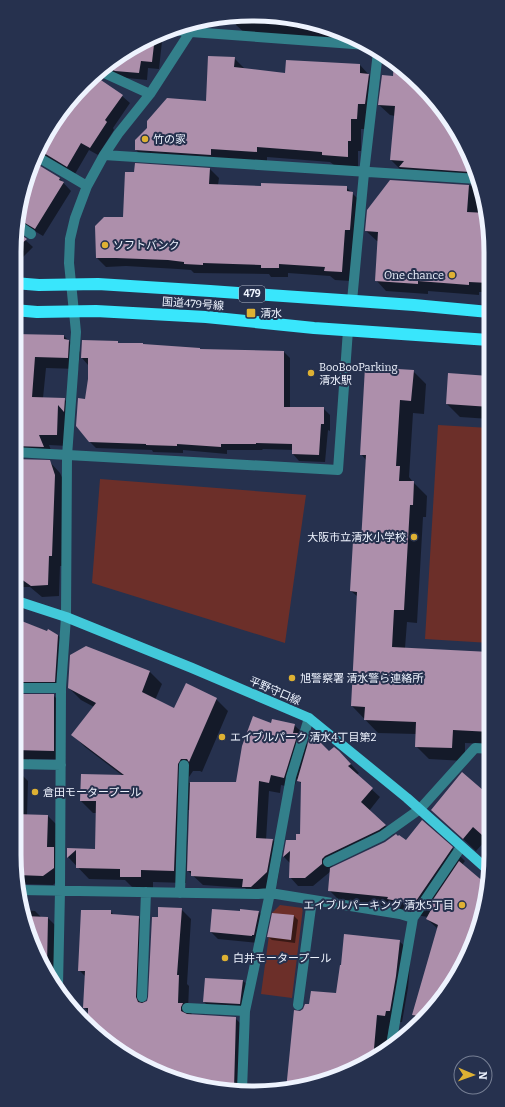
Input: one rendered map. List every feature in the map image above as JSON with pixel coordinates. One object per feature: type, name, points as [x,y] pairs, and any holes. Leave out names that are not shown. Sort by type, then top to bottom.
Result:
[{"type":"highway","name":"国道479号線","points":[[21,284],[39,285],[98,284],[414,304],[484,311]]},
{"type":"highway","name":"国道479号線","points":[[21,311],[37,312],[96,311],[206,317],[348,330],[484,340]]},
{"type":"main road","name":"平野守口線","points":[[21,602],[66,617],[192,668],[309,718],[420,809],[484,867]]},
{"type":"street","points":[[58,980],[61,688],[66,617],[67,456],[76,332],[69,263],[70,239],[75,218],[87,186],[104,155],[118,134],[150,94],[193,29],[352,44]]},
{"type":"street","points":[[352,301],[364,173],[377,58]]},
{"type":"street","points":[[106,74],[150,94]]},
{"type":"street","points":[[104,155],[364,173],[472,179]]},
{"type":"street","points":[[41,159],[87,186]]},
{"type":"street","points":[[22,228],[32,234]]},
{"type":"street","points":[[21,453],[338,470],[348,330]]},
{"type":"street","points":[[21,688],[61,688]]},
{"type":"street","points":[[242,1086],[245,1012],[270,893],[291,777],[309,718]]},
{"type":"street","points":[[328,862],[382,836],[420,809],[475,748],[484,749]]},
{"type":"street","points":[[21,764],[61,765]]},
{"type":"street","points":[[180,893],[184,766]]},
{"type":"street","points":[[392,1039],[413,918],[461,847]]},
{"type":"street","points":[[24,890],[270,893],[400,914],[413,918]]},
{"type":"street","points":[[142,997],[146,892]]},
{"type":"street","points":[[298,1004],[312,900]]},
{"type":"street","points":[[187,1008],[245,1012]]},
{"type":"shaded area","points":[[438,425],[484,428],[484,643],[425,639]]},
{"type":"shaded area","points":[[100,479],[306,495],[285,643],[92,583]]},
{"type":"shaded area","points":[[280,905],[303,908],[292,998],[261,994],[272,913]]},
{"type":"building","points":[[154,43],[152,62],[141,61],[139,73],[111,69],[137,52]]},
{"type":"building","points":[[208,56],[235,57],[234,67],[285,73],[286,60],[360,64],[360,73],[369,74],[365,104],[358,104],[357,119],[351,119],[351,141],[348,141],[348,157],[322,155],[322,152],[257,147],[257,152],[211,149],[211,155],[135,150],[135,140],[147,128],[147,121],[167,98],[206,101]]},
{"type":"building","points":[[393,69],[405,78],[427,100],[453,137],[469,172],[399,167],[404,161],[390,160],[395,106],[378,105],[382,75],[393,76]]},
{"type":"building","points":[[99,79],[123,95],[105,120],[107,122],[90,148],[81,143],[67,167],[44,153],[60,124],[78,100]]},
{"type":"building","points":[[135,163],[210,168],[209,184],[261,186],[261,183],[347,186],[347,191],[353,192],[350,230],[345,230],[342,272],[324,271],[325,267],[279,264],[279,268],[261,268],[261,265],[203,263],[203,265],[184,264],[184,262],[168,260],[96,258],[95,226],[104,217],[123,217],[125,172],[134,172]]},
{"type":"building","points":[[39,165],[64,182],[35,229],[23,222],[25,207],[33,178]]},
{"type":"building","points":[[390,180],[469,185],[467,212],[481,213],[484,237],[484,283],[469,282],[469,285],[418,281],[418,284],[375,281],[378,232],[365,231],[367,210]]},
{"type":"building","points":[[21,235],[27,239],[21,244]]},
{"type":"building","points":[[21,334],[64,335],[64,339],[69,340],[68,358],[35,357],[32,397],[65,398],[64,412],[58,405],[57,435],[39,435],[44,447],[21,446]]},
{"type":"building","points":[[82,340],[118,341],[118,343],[143,343],[200,349],[284,351],[284,407],[324,407],[324,424],[321,424],[319,455],[292,454],[292,444],[221,444],[221,447],[177,444],[177,446],[89,442],[76,426],[78,398],[85,399],[88,379],[88,358],[81,358]]},
{"type":"building","points":[[365,367],[414,370],[411,401],[400,400],[396,466],[400,466],[399,481],[414,481],[413,505],[410,505],[404,610],[394,610],[392,647],[484,652],[484,732],[453,730],[452,748],[415,747],[416,722],[364,720],[365,707],[351,706],[357,592],[350,591],[353,541],[361,542],[366,455],[360,455]]},
{"type":"building","points":[[448,373],[484,376],[484,407],[446,404]]},
{"type":"building","points":[[21,459],[50,460],[55,475],[52,556],[49,556],[48,585],[31,586],[21,579]]},
{"type":"building","points":[[21,621],[47,631],[48,629],[58,635],[55,682],[21,682]]},
{"type":"building","points":[[86,646],[150,671],[142,692],[174,708],[186,683],[217,698],[189,762],[187,759],[181,759],[178,764],[174,871],[141,870],[141,877],[120,877],[120,869],[76,868],[76,850],[67,858],[67,848],[95,849],[96,801],[80,801],[81,774],[124,775],[71,735],[96,703],[68,688],[70,655]]},
{"type":"building","points":[[21,694],[54,694],[54,751],[21,750]]},
{"type":"building","points":[[253,716],[271,723],[272,719],[295,724],[293,733],[298,733],[284,778],[271,775],[269,783],[259,781],[256,838],[273,839],[267,872],[251,887],[242,887],[243,879],[191,876],[191,871],[187,871],[190,782],[236,782],[242,746]]},
{"type":"building","points":[[310,736],[315,737],[329,751],[334,747],[339,751],[351,764],[348,766],[373,788],[361,802],[386,825],[379,830],[325,856],[322,859],[322,864],[305,878],[289,878],[290,851],[283,857],[286,840],[296,840],[296,834],[300,834],[301,782],[297,781]]},
{"type":"building","points":[[462,772],[484,791],[484,837],[473,827],[463,839],[431,810]]},
{"type":"building","points":[[21,814],[48,815],[47,847],[54,847],[54,868],[43,876],[22,875]]},
{"type":"building","points":[[422,820],[453,847],[414,904],[387,899],[388,897],[328,891],[330,868],[385,842],[396,834],[406,840]]},
{"type":"building","points":[[459,861],[483,881],[480,900],[472,929],[460,957],[445,983],[427,1007],[418,1016],[412,1015],[438,925],[426,919],[432,908],[428,907]]},
{"type":"building","points":[[158,907],[182,908],[177,975],[179,975],[178,1003],[183,1003],[181,1011],[187,1014],[236,1017],[234,1086],[207,1082],[178,1074],[150,1062],[124,1047],[100,1029],[88,1017],[88,1008],[83,1008],[85,971],[78,971],[81,910],[111,910],[111,914],[139,916],[136,997],[138,1002],[142,1003],[147,1001],[148,997],[152,917],[158,917]]},
{"type":"building","points":[[212,909],[259,911],[254,935],[210,932]]},
{"type":"building","points":[[272,913],[294,915],[291,940],[267,937]]},
{"type":"building","points":[[30,916],[48,917],[47,961],[33,929]]},
{"type":"building","points":[[344,934],[400,940],[390,1011],[386,1011],[385,1016],[377,1015],[374,1051],[355,1062],[327,1074],[287,1084],[294,1010],[300,1011],[303,1009],[305,1004],[309,1004],[311,991],[336,993]]},
{"type":"building","points":[[205,978],[243,980],[240,1004],[203,1002]]},
{"type":"place","name":"竹の家","points":[[145,139]]},
{"type":"place","name":"ソフトバンク","points":[[105,245]]},
{"type":"place","name":"One chance","points":[[452,275]]},
{"type":"place","name":"清水","points":[[251,313]]},
{"type":"place","name":"BooBooParking 清水駅","points":[[311,373]]},
{"type":"place","name":"大阪市立清水小学校","points":[[414,537]]},
{"type":"place","name":"旭警察署 清水警ら連絡所","points":[[292,678]]},
{"type":"place","name":"エイブルパーク 清水4丁目第2","points":[[222,737]]},
{"type":"place","name":"倉田モータープール","points":[[35,792]]},
{"type":"place","name":"エイブルパーキング 清水5丁目","points":[[462,905]]},
{"type":"place","name":"白井モータープール","points":[[225,958]]}]
